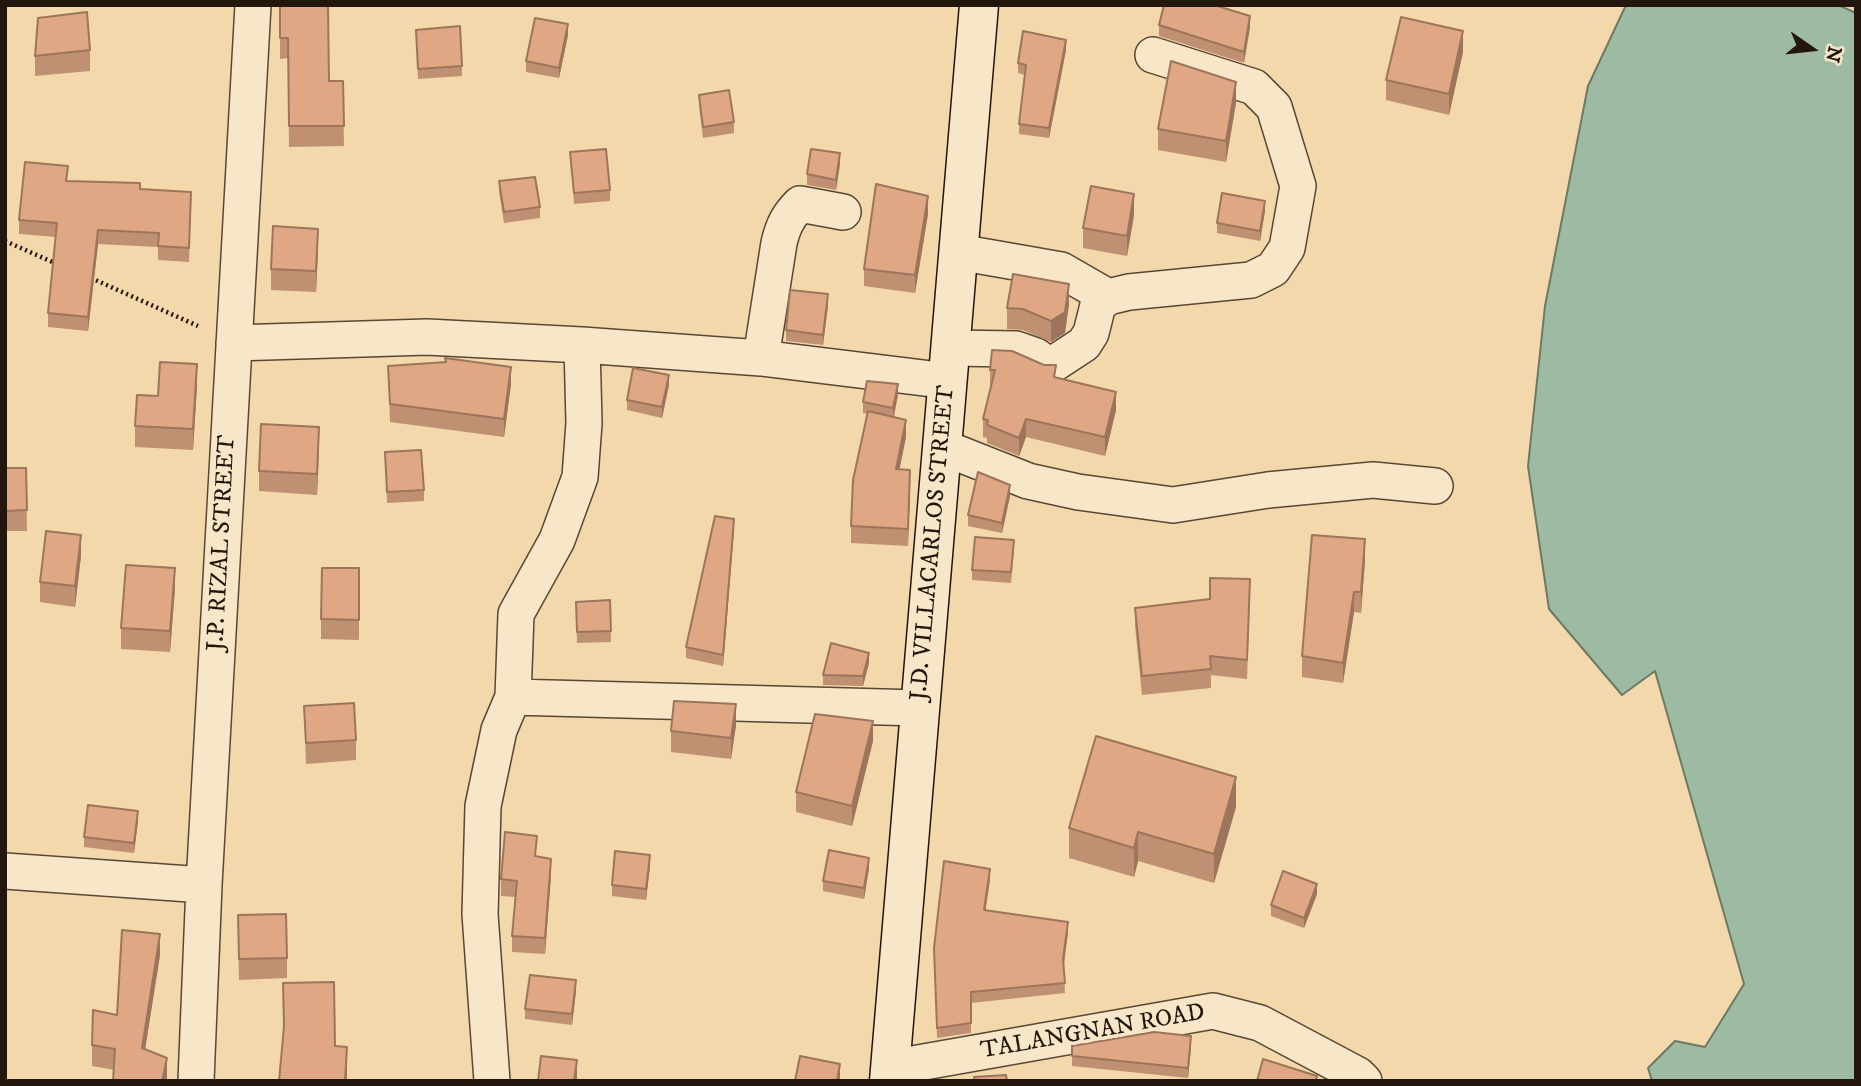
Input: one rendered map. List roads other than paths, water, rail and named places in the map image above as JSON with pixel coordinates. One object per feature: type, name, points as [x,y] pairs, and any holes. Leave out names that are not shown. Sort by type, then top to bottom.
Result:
[{"type":"street","name":"J.P. RIZAL STREET","points":[[195,1081],[254,5]]},
{"type":"street","name":"J.D. VILLACARLOS STREET","points":[[889,1074],[979,5]]},
{"type":"street","points":[[234,343],[427,337],[527,341],[761,358],[949,365],[1016,349],[1036,356],[1045,363],[1055,363],[1084,344],[1091,333],[1098,305],[1108,297],[1129,292],[1251,280],[1273,269],[1287,248],[1298,186],[1274,107],[1254,87],[1153,55]]},
{"type":"street","points":[[761,358],[783,226],[800,204],[844,212]]},
{"type":"street","points":[[958,251],[1061,270],[1108,297]]},
{"type":"street","points":[[492,1081],[480,914],[483,806],[499,730],[513,697],[516,614],[557,540],[580,477],[584,423],[582,345]]},
{"type":"street","points":[[942,447],[1027,481],[1078,492],[1173,505],[1268,490],[1374,480],[1435,486]]},
{"type":"street","points":[[513,697],[920,708]]},
{"type":"street","points":[[5,871],[204,885]]},
{"type":"street","name":"TALANGNAN ROAD","points":[[889,1074],[1213,1011],[1260,1023],[1358,1075],[1364,1081]]}]
